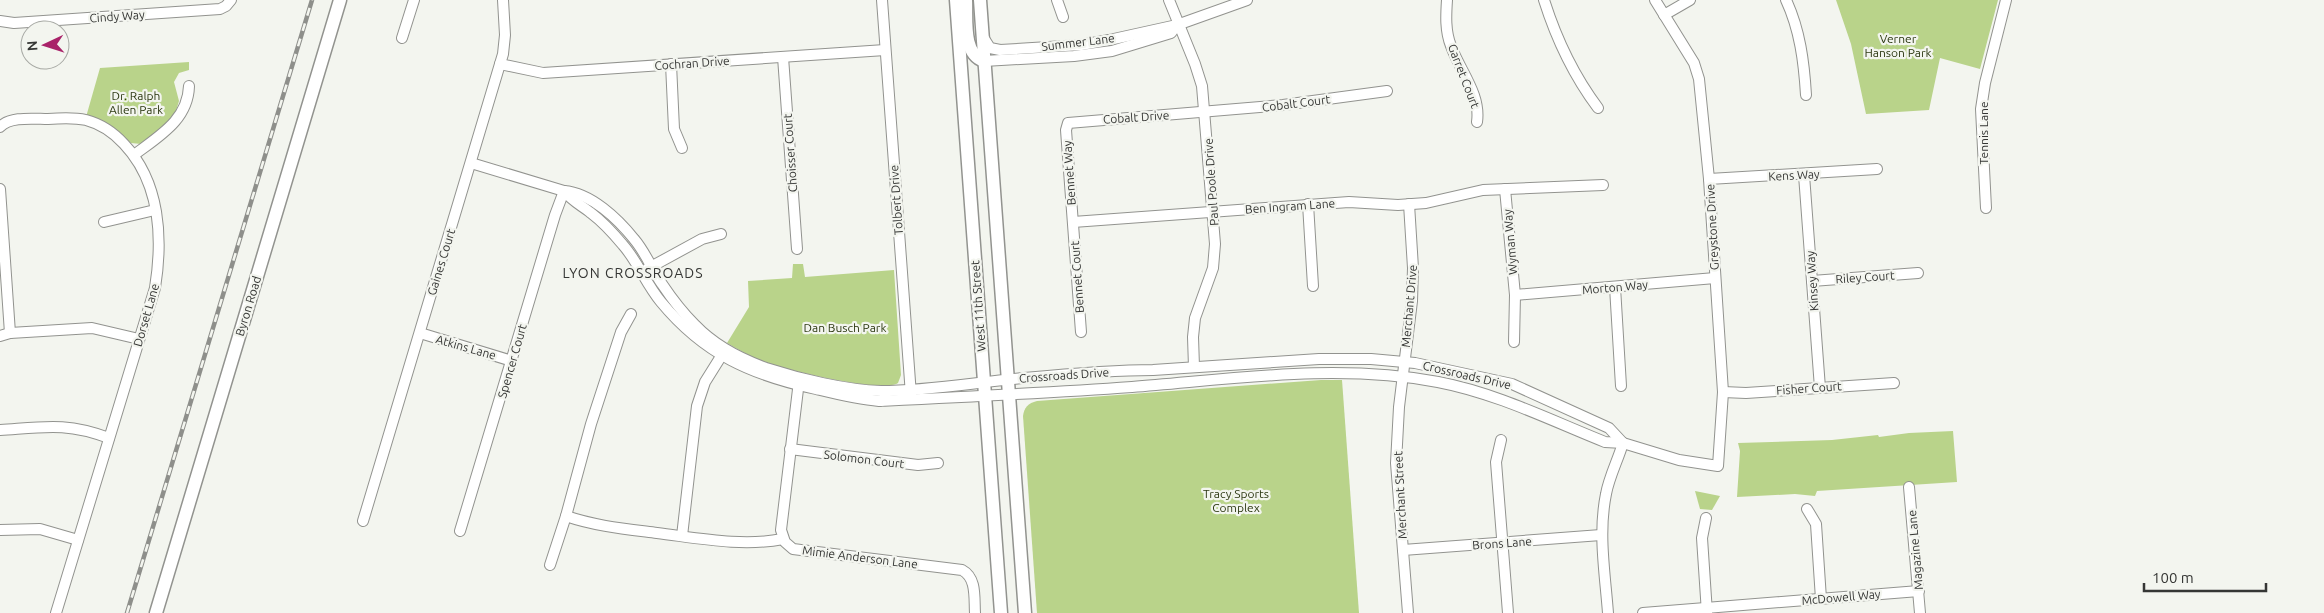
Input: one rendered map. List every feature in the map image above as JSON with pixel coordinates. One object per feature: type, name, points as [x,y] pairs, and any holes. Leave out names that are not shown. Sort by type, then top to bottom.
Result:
[{"type":"main road","name":"Byron Road","points":[[156,613],[340,0]]},
{"type":"main road","name":"West 11th Street","points":[[956,0],[1001,613]]},
{"type":"main road","points":[[966,0],[969,46],[973,54],[984,61]]},
{"type":"main road","name":"West 11th Street","points":[[980,0],[1025,613]]},
{"type":"street","name":"Cindy Way","points":[[0,21],[14,23],[220,9],[231,0]]},
{"type":"street","points":[[402,38],[414,0]]},
{"type":"street","name":"Gaines Court","points":[[363,521],[500,64],[505,35],[502,0]]},
{"type":"street","name":"Tolbert Drive","points":[[882,0],[910,394]]},
{"type":"street","points":[[1057,0],[1063,17]]},
{"type":"street","name":"Paul Poole Drive","points":[[1169,0],[1202,86],[1213,211],[1215,244],[1213,268],[1195,318],[1192,337],[1194,368]]},
{"type":"street","name":"Summer Lane","points":[[982,37],[990,48],[995,50],[1081,45],[1177,24],[1247,0]]},
{"type":"street","name":"Garret Court","points":[[1447,0],[1446,18],[1451,46],[1477,103],[1477,122]]},
{"type":"street","points":[[1544,0],[1553,27],[1574,71],[1598,108]]},
{"type":"street","name":"Greystone Drive","points":[[1655,0],[1694,63],[1699,79],[1710,179],[1723,392],[1718,466]]},
{"type":"street","points":[[1664,14],[1690,0]]},
{"type":"street","points":[[1786,0],[1794,17],[1800,41],[1806,95]]},
{"type":"street","name":"Tennis Lane","points":[[1986,208],[1981,110],[1985,83],[2006,0]]},
{"type":"street","name":"Summer Lane","points":[[984,61],[1068,56],[1112,51],[1171,32],[1177,24]]},
{"type":"street","name":"Cochran Drive","points":[[500,64],[543,72],[885,50]]},
{"type":"street","name":"Choisser Court","points":[[784,57],[797,249]]},
{"type":"street","points":[[671,64],[674,129],[682,148]]},
{"type":"street","points":[[134,155],[170,128],[181,115],[189,95],[189,86]]},
{"type":"street","name":"Cobalt Court","points":[[1205,112],[1283,105],[1387,91]]},
{"type":"street","name":"Cobalt Drive","points":[[1068,123],[1074,121],[1205,112]]},
{"type":"street","name":"Dorset Lane","points":[[1,126],[8,121],[67,118],[86,120],[101,126],[116,136],[134,155],[147,177],[155,210],[158,234],[158,265],[154,288],[56,613]]},
{"type":"street","name":"Bennet Way","points":[[1068,123],[1066,130],[1073,222]]},
{"type":"street","name":"Crossroads Drive","points":[[471,163],[564,191],[571,200],[608,228],[647,270],[659,300],[695,337],[724,352],[799,381],[910,394],[984,390],[1009,395],[1322,373],[1372,373],[1402,376],[1465,388],[1501,399],[1605,442],[1623,443],[1679,460],[1718,466]]},
{"type":"street","name":"Kens Way","points":[[1710,179],[1804,175],[1878,169]]},
{"type":"street","name":"Kinsey Way","points":[[1804,175],[1820,388]]},
{"type":"street","name":"Ben Ingram Lane","points":[[1073,222],[1308,204],[1349,202],[1426,203],[1483,190],[1603,185]]},
{"type":"street","points":[[0,189],[3,333],[92,328],[139,339]]},
{"type":"street","name":"Wyman Way","points":[[1505,189],[1515,295],[1514,342]]},
{"type":"street","name":"Spencer Court","points":[[460,531],[555,215],[564,191]]},
{"type":"street","points":[[1308,204],[1314,286]]},
{"type":"street","name":"Merchant Drive","points":[[1402,376],[1413,268],[1409,204]]},
{"type":"street","points":[[104,222],[155,210]]},
{"type":"street","name":"Bennet Court","points":[[1073,222],[1081,332]]},
{"type":"street","points":[[647,270],[702,239],[721,234]]},
{"type":"street","name":"Riley Court","points":[[1812,281],[1918,273]]},
{"type":"street","name":"Morton Way","points":[[1515,295],[1715,278]]},
{"type":"street","points":[[1615,287],[1621,386]]},
{"type":"street","points":[[550,565],[620,332],[631,314]]},
{"type":"street","name":"Atkins Lane","points":[[420,333],[512,360]]},
{"type":"street","points":[[682,536],[697,406],[704,382],[724,352]]},
{"type":"street","name":"Crossroads Drive","points":[[984,390],[1008,380],[1326,358],[1404,361],[1447,368],[1512,384],[1609,428],[1623,443]]},
{"type":"street","name":"Merchant Street","points":[[1402,376],[1396,463],[1408,613]]},
{"type":"street","points":[[566,516],[588,524],[682,536],[759,543],[783,539],[781,530],[799,381]]},
{"type":"street","name":"Fisher Court","points":[[1723,392],[1894,383]]},
{"type":"street","points":[[0,430],[66,426],[85,429],[109,438]]},
{"type":"street","points":[[1501,440],[1496,462],[1508,613]]},
{"type":"street","points":[[1608,613],[1601,536],[1606,492],[1623,443]]},
{"type":"street","name":"Solomon Court","points":[[790,449],[918,466],[938,463]]},
{"type":"street","name":"Magazine Lane","points":[[1909,486],[1920,613]]},
{"type":"street","points":[[1807,509],[1816,524],[1821,599]]},
{"type":"street","points":[[1706,518],[1702,538],[1707,610]]},
{"type":"street","points":[[0,530],[40,529],[78,540]]},
{"type":"street","name":"Brons Lane","points":[[1402,550],[1601,536]]},
{"type":"street","name":"Mimie Anderson Lane","points":[[783,539],[793,549],[962,570],[969,575],[974,588],[975,613]]},
{"type":"street","name":"McDowell Way","points":[[1643,613],[1707,610],[1919,591]]},
{"type":"green space","name":"Verner Hanson Park","points":[[1836,0],[1998,0],[1980,69],[1940,58],[1929,110],[1866,114],[1851,44]]},
{"type":"green space","name":"Dr. Ralph Allen Park","points":[[189,62],[189,70],[179,73],[174,82],[179,101],[175,114],[162,128],[141,144],[131,143],[118,132],[86,117],[100,68]]},
{"type":"green space","name":"Dan Busch Park","points":[[793,264],[803,264],[805,277],[894,270],[901,375],[898,383],[888,386],[831,379],[761,361],[727,343],[749,307],[748,281],[792,278]]},
{"type":"green space","name":"Tracy Sports Complex","points":[[1342,380],[1359,613],[1037,613],[1023,416],[1025,408],[1037,401]]},
{"type":"green space","points":[[1953,431],[1957,482],[1817,491],[1815,496],[1795,494],[1737,497],[1740,451],[1738,443],[1832,440],[1878,435],[1879,437],[1909,433]]},
{"type":"green space","points":[[1695,491],[1720,496],[1712,510],[1700,509]]},
{"type":"railway","points":[[127,613],[312,0]]},
{"type":"district","name":"LYON CROSSROADS","points":[[633,273]]}]
